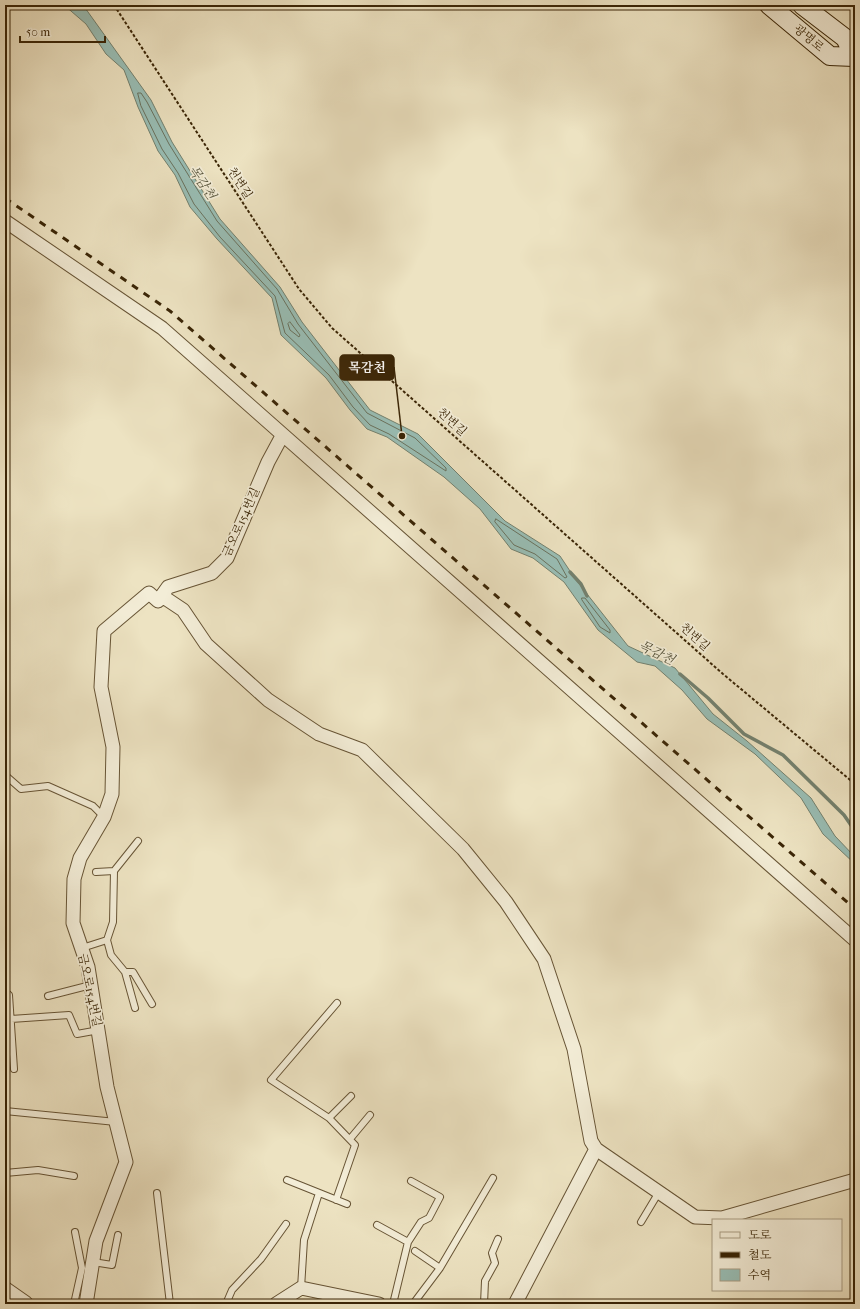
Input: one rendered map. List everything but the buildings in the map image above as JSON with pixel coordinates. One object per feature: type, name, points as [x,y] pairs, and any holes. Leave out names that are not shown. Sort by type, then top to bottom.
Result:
[{"type":"main road","name":"광명로","points":[[769,5],[830,56],[855,58]]},
{"type":"main road","name":"광명로","points":[[802,5],[845,38],[855,58]]},
{"type":"street","points":[[5,221],[162,328],[282,436],[855,940]]},
{"type":"street","name":"금오로154번길","points":[[86,1304],[96,1242],[126,1162],[107,1087],[88,966],[73,923],[74,879],[80,858],[104,817],[112,794],[113,747],[101,687],[104,631],[149,593],[158,601],[168,587],[212,573],[227,558],[268,462],[282,436]]},
{"type":"street","points":[[162,596],[182,610],[206,644],[268,700],[319,734],[362,750],[463,849],[506,902],[544,959],[574,1048],[591,1141],[596,1149],[695,1217],[722,1218],[855,1180]]},
{"type":"street","points":[[515,1304],[596,1149]]},
{"type":"street","points":[[276,1304],[301,1288],[379,1304]]},
{"type":"street","points":[[5,1290],[25,1304]]},
{"type":"lane","points":[[5,775],[21,788],[48,786],[93,806],[104,817]]},
{"type":"lane","points":[[135,1008],[125,972],[111,955],[107,940],[113,922],[114,871],[138,841]]},
{"type":"lane","points":[[96,872],[114,871]]},
{"type":"lane","points":[[82,948],[107,940]]},
{"type":"lane","points":[[125,972],[133,972],[152,1004]]},
{"type":"lane","points":[[48,996],[91,984]]},
{"type":"lane","points":[[5,992],[9,995],[14,1069]]},
{"type":"lane","points":[[336,1200],[355,1145],[329,1118],[271,1080],[337,1003]]},
{"type":"lane","points":[[11,1019],[69,1015],[77,1034],[99,1030]]},
{"type":"lane","points":[[329,1118],[351,1096]]},
{"type":"lane","points":[[5,1111],[116,1122]]},
{"type":"lane","points":[[350,1139],[370,1115]]},
{"type":"lane","points":[[5,1173],[38,1170],[74,1176]]},
{"type":"lane","points":[[413,1304],[440,1268],[493,1178]]},
{"type":"lane","points":[[287,1180],[346,1204]]},
{"type":"lane","points":[[394,1304],[408,1242],[421,1222],[429,1218],[440,1197],[411,1181]]},
{"type":"lane","points":[[641,1222],[659,1192]]},
{"type":"lane","points":[[157,1193],[170,1304]]},
{"type":"lane","points":[[301,1288],[304,1240],[319,1193]]},
{"type":"lane","points":[[226,1304],[232,1290],[261,1259],[286,1224]]},
{"type":"lane","points":[[377,1225],[408,1242]]},
{"type":"lane","points":[[74,1232],[82,1268],[74,1304]]},
{"type":"lane","points":[[93,1262],[112,1265],[118,1235]]},
{"type":"lane","points":[[484,1304],[485,1281],[495,1263],[492,1253],[498,1239]]},
{"type":"lane","points":[[415,1251],[440,1268]]},
{"type":"path","name":"천변길","points":[[114,5],[299,289],[332,328],[723,674],[855,784]]},
{"type":"water","name":"목감천","points":[[64,5],[83,5],[151,100],[172,142],[220,219],[280,287],[302,322],[370,410],[418,434],[505,521],[560,556],[576,580],[628,646],[675,668],[713,714],[747,741],[811,798],[835,836],[855,857],[855,864],[823,834],[801,798],[755,754],[707,719],[682,690],[655,666],[637,662],[598,630],[564,582],[533,558],[511,549],[480,509],[444,477],[387,437],[367,429],[350,410],[326,378],[281,335],[272,298],[217,239],[190,207],[175,175],[158,151],[138,107],[124,70],[106,54],[86,24]]},
{"type":"waterway","name":"목감천","points":[[570,572],[581,584],[587,596]]},
{"type":"waterway","name":"목감천","points":[[680,674],[708,698],[744,734],[783,755],[844,815],[855,831]]},
{"type":"railway","points":[[5,198],[170,311],[855,909]]},
{"type":"place","name":"목감천","points":[[402,436]]}]
